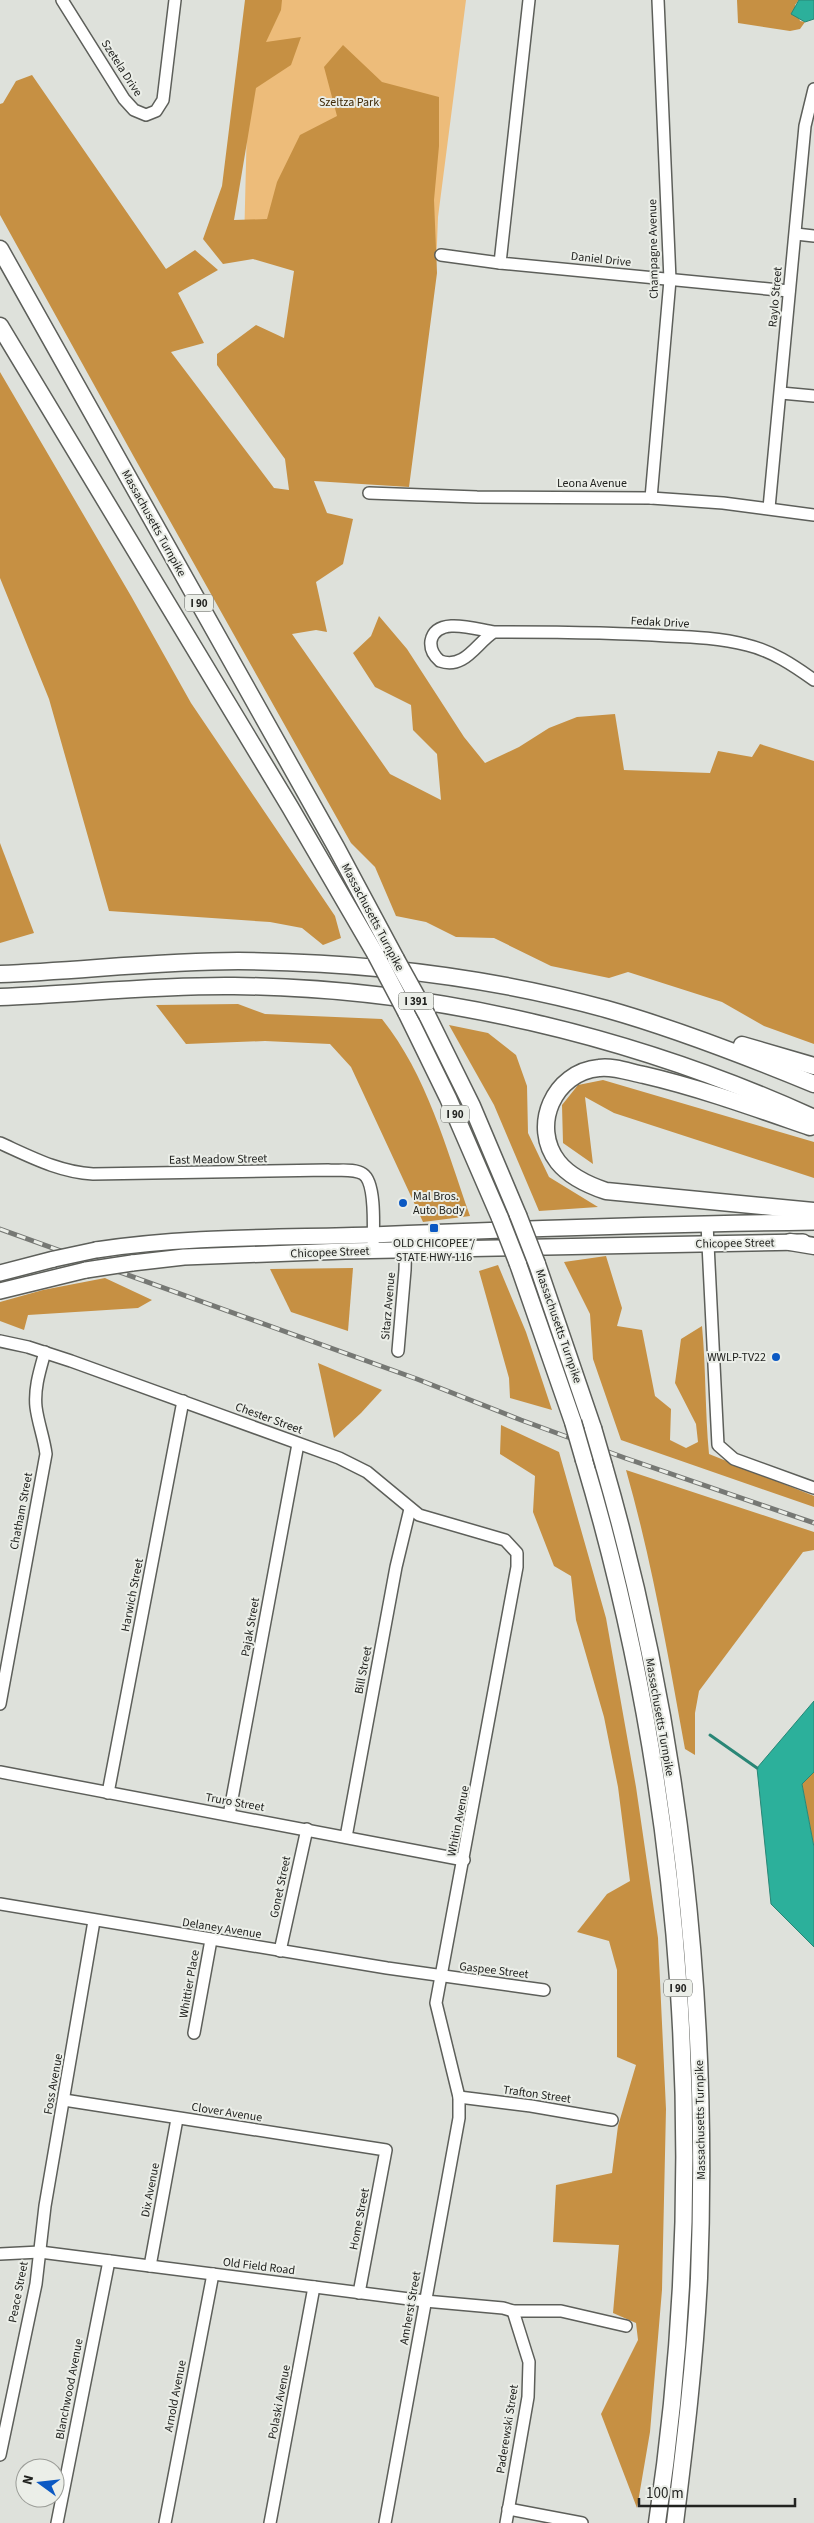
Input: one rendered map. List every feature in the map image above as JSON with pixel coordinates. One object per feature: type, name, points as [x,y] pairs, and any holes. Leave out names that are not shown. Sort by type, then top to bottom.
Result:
[{"type":"highway","name":"Massachusetts Turnpike","points":[[0,249],[336,847],[427,1015],[472,1106],[518,1215],[537,1264],[604,1466],[640,1610],[663,1722],[683,1855],[693,1954],[700,2076],[699,2270],[693,2368],[675,2523]]},
{"type":"highway","name":"Massachusetts Turnpike","points":[[0,326],[294,815],[376,955],[406,1012],[448,1098],[500,1218],[573,1422],[608,1547],[641,1695],[664,1845],[678,1984],[683,2127],[682,2262],[673,2388],[657,2523]]},
{"type":"highway","name":"I 391","points":[[0,974],[205,962],[345,965],[436,974],[549,995],[630,1016],[712,1044],[814,1084]]},
{"type":"highway","name":"I 391","points":[[0,997],[225,986],[297,988],[383,996],[477,1012],[599,1040],[719,1079],[814,1118]]},
{"type":"highway","points":[[630,1016],[814,1066]]},
{"type":"highway","points":[[814,1128],[657,1078],[599,1068],[583,1072],[563,1084],[551,1101],[546,1124],[549,1144],[558,1161],[577,1178],[606,1190],[814,1211]]},
{"type":"highway","points":[[790,1242],[814,1244]]},
{"type":"main road","name":"Chicopee Street","points":[[0,1273],[54,1258],[96,1250],[198,1240],[814,1222]]},
{"type":"main road","name":"Chicopee Street","points":[[0,1291],[86,1270],[184,1257],[373,1250],[405,1252],[790,1242]]},
{"type":"street","name":"Szetela Drive","points":[[62,0],[124,99],[134,110],[146,115],[156,111],[163,102],[175,0]]},
{"type":"street","points":[[500,263],[529,0]]},
{"type":"street","name":"Champagne Avenue","points":[[651,498],[670,280],[658,0]]},
{"type":"street","name":"Raylo Street","points":[[769,508],[805,126],[814,89]]},
{"type":"street","points":[[796,234],[814,236]]},
{"type":"street","name":"Daniel Drive","points":[[441,255],[500,263],[788,291]]},
{"type":"street","points":[[781,393],[814,396]]},
{"type":"street","name":"Leona Avenue","points":[[368,493],[486,497],[651,498],[769,508],[814,515]]},
{"type":"street","name":"Fedak Drive","points":[[494,632],[476,649],[455,662],[440,661],[432,652],[432,638],[439,629],[444,627],[465,626],[494,632],[635,634],[701,638],[737,643],[770,653],[792,664],[814,680]]},
{"type":"street","name":"East Meadow Street","points":[[0,1143],[56,1168],[92,1174],[328,1170],[359,1172],[367,1177],[372,1188],[373,1250]]},
{"type":"street","points":[[707,1224],[718,1445],[734,1459],[814,1488]]},
{"type":"street","name":"Sitarz Avenue","points":[[398,1352],[406,1233]]},
{"type":"street","name":"Chester Street","points":[[0,1342],[45,1352],[183,1401],[360,1468],[410,1509],[427,1518],[500,1538],[515,1548]]},
{"type":"street","name":"Chatham Street","points":[[0,1704],[46,1454],[44,1437],[36,1408],[36,1387],[45,1352]]},
{"type":"street","name":"Harwich Street","points":[[108,1793],[183,1401]]},
{"type":"street","name":"Pajak Street","points":[[229,1815],[298,1444]]},
{"type":"street","name":"Bill Street","points":[[346,1836],[396,1568],[410,1509]]},
{"type":"street","name":"Whitin Avenue","points":[[459,2098],[436,2003],[517,1567],[515,1548]]},
{"type":"street","name":"Truro Street","points":[[0,1772],[346,1836],[464,1860]]},
{"type":"street","name":"Gonet Street","points":[[280,1952],[307,1829]]},
{"type":"street","name":"Delaney Avenue","points":[[0,1904],[280,1952],[441,1977]]},
{"type":"street","name":"Foss Avenue","points":[[40,2252],[46,2198],[94,1921]]},
{"type":"street","name":"Whittier Place","points":[[194,2033],[211,1940]]},
{"type":"street","name":"Gaspee Street","points":[[441,1977],[544,1990]]},
{"type":"street","name":"Trafton Street","points":[[459,2098],[532,2106],[612,2120]]},
{"type":"street","name":"Amherst Street","points":[[385,2523],[459,2118],[459,2098]]},
{"type":"street","name":"Clover Avenue","points":[[64,2100],[386,2150]]},
{"type":"street","name":"Dix Avenue","points":[[150,2266],[177,2118]]},
{"type":"street","name":"Home Street","points":[[359,2293],[386,2150]]},
{"type":"street","name":"Old Field Road","points":[[0,2254],[40,2252],[425,2301],[503,2308],[513,2311],[560,2311],[626,2326]]},
{"type":"street","name":"Peace Street","points":[[0,2455],[40,2252]]},
{"type":"street","name":"Blanchwood Avenue","points":[[57,2523],[109,2261]]},
{"type":"street","name":"Arnold Avenue","points":[[164,2523],[213,2274]]},
{"type":"street","name":"Polaski Avenue","points":[[270,2523],[314,2287]]},
{"type":"street","name":"Paderewski Street","points":[[506,2523],[528,2397],[529,2362],[513,2311]]},
{"type":"street","points":[[508,2510],[582,2523]]},
{"type":"green space","points":[[245,0],[282,0],[281,10],[266,42],[301,37],[291,65],[256,88],[234,220],[267,219],[277,182],[300,135],[337,116],[324,67],[343,45],[382,82],[439,97],[439,146],[434,200],[437,273],[409,487],[314,481],[327,513],[353,519],[343,564],[316,582],[327,632],[316,630],[292,634],[390,774],[441,800],[437,754],[413,730],[411,705],[375,687],[353,653],[371,636],[379,616],[407,649],[464,737],[485,763],[519,747],[549,728],[577,717],[615,714],[624,770],[710,773],[718,751],[752,757],[760,744],[814,761],[814,1044],[764,1026],[722,1002],[628,972],[609,978],[551,966],[494,938],[456,937],[426,922],[396,916],[375,867],[351,843],[0,215],[0,104],[3,103],[16,81],[32,75],[166,269],[195,250],[218,270],[178,293],[204,343],[171,352],[274,488],[289,490],[285,459],[217,365],[217,354],[256,325],[284,338],[294,271],[253,259],[223,264],[203,239],[222,186]]},
{"type":"green space","name":"Szeltza Park","points":[[250,0],[466,0],[438,217],[436,269],[244,245]]},
{"type":"green space","points":[[737,0],[799,0],[795,5],[800,21],[805,22],[800,29],[790,31],[738,23]]},
{"type":"green space","points":[[0,372],[131,596],[191,703],[335,916],[341,938],[323,945],[302,928],[270,922],[109,911],[49,699],[0,578]]},
{"type":"green space","points":[[0,843],[34,933],[0,943]]},
{"type":"green space","points":[[238,1004],[265,1014],[382,1019],[398,1041],[423,1088],[434,1113],[470,1216],[423,1222],[351,1067],[330,1044],[265,1041],[186,1044],[156,1005]]},
{"type":"green space","points":[[449,1025],[488,1033],[516,1055],[527,1086],[528,1133],[549,1177],[598,1207],[539,1211],[494,1105]]},
{"type":"green space","points":[[603,1080],[814,1142],[814,1178],[614,1113],[585,1097],[593,1164],[563,1143],[562,1105],[578,1085]]},
{"type":"green space","points":[[606,1256],[622,1308],[617,1326],[642,1330],[655,1396],[671,1409],[670,1440],[686,1448],[698,1442],[696,1424],[675,1383],[681,1339],[702,1326],[709,1454],[814,1496],[814,1507],[621,1440],[593,1359],[590,1314],[564,1262]]},
{"type":"green space","points":[[498,1265],[526,1332],[552,1410],[510,1398],[509,1378],[479,1271]]},
{"type":"green space","points":[[353,1268],[348,1331],[291,1312],[270,1269]]},
{"type":"green space","points":[[105,1278],[152,1300],[138,1308],[28,1315],[24,1330],[0,1321],[0,1302],[43,1290]]},
{"type":"green space","points":[[318,1363],[382,1390],[334,1438]]},
{"type":"green space","points":[[501,1425],[559,1452],[606,1618],[636,1787],[658,1938],[666,2109],[662,2290],[650,2432],[637,2508],[601,2414],[638,2340],[636,2323],[613,2313],[619,2245],[553,2242],[556,2185],[612,2173],[618,2126],[636,2065],[617,2057],[617,1970],[609,1941],[577,1932],[607,1894],[630,1881],[618,1787],[604,1717],[576,1620],[571,1576],[554,1566],[533,1512],[535,1476],[500,1454]]},
{"type":"green space","points":[[626,1470],[814,1532],[814,1550],[803,1552],[699,1691],[695,1713],[695,1755],[685,1749],[652,1573]]},
{"type":"green space","points":[[814,1772],[814,1847],[802,1784]]},
{"type":"shaded area","points":[[799,0],[814,0],[814,19],[805,22],[791,14]]},
{"type":"shaded area","points":[[814,1701],[814,1772],[802,1784],[814,1847],[814,1947],[771,1904],[757,1768]]},
{"type":"waterway","points":[[710,1735],[757,1768]]},
{"type":"railway","points":[[0,1229],[417,1379],[625,1458],[814,1523]]},
{"type":"place","name":"Mal Bros. Auto Body","points":[[403,1203]]},
{"type":"place","name":"OLD CHICOPEE / STATE HWY 116","points":[[434,1228]]},
{"type":"place","name":"WWLP-TV22","points":[[776,1357]]}]
